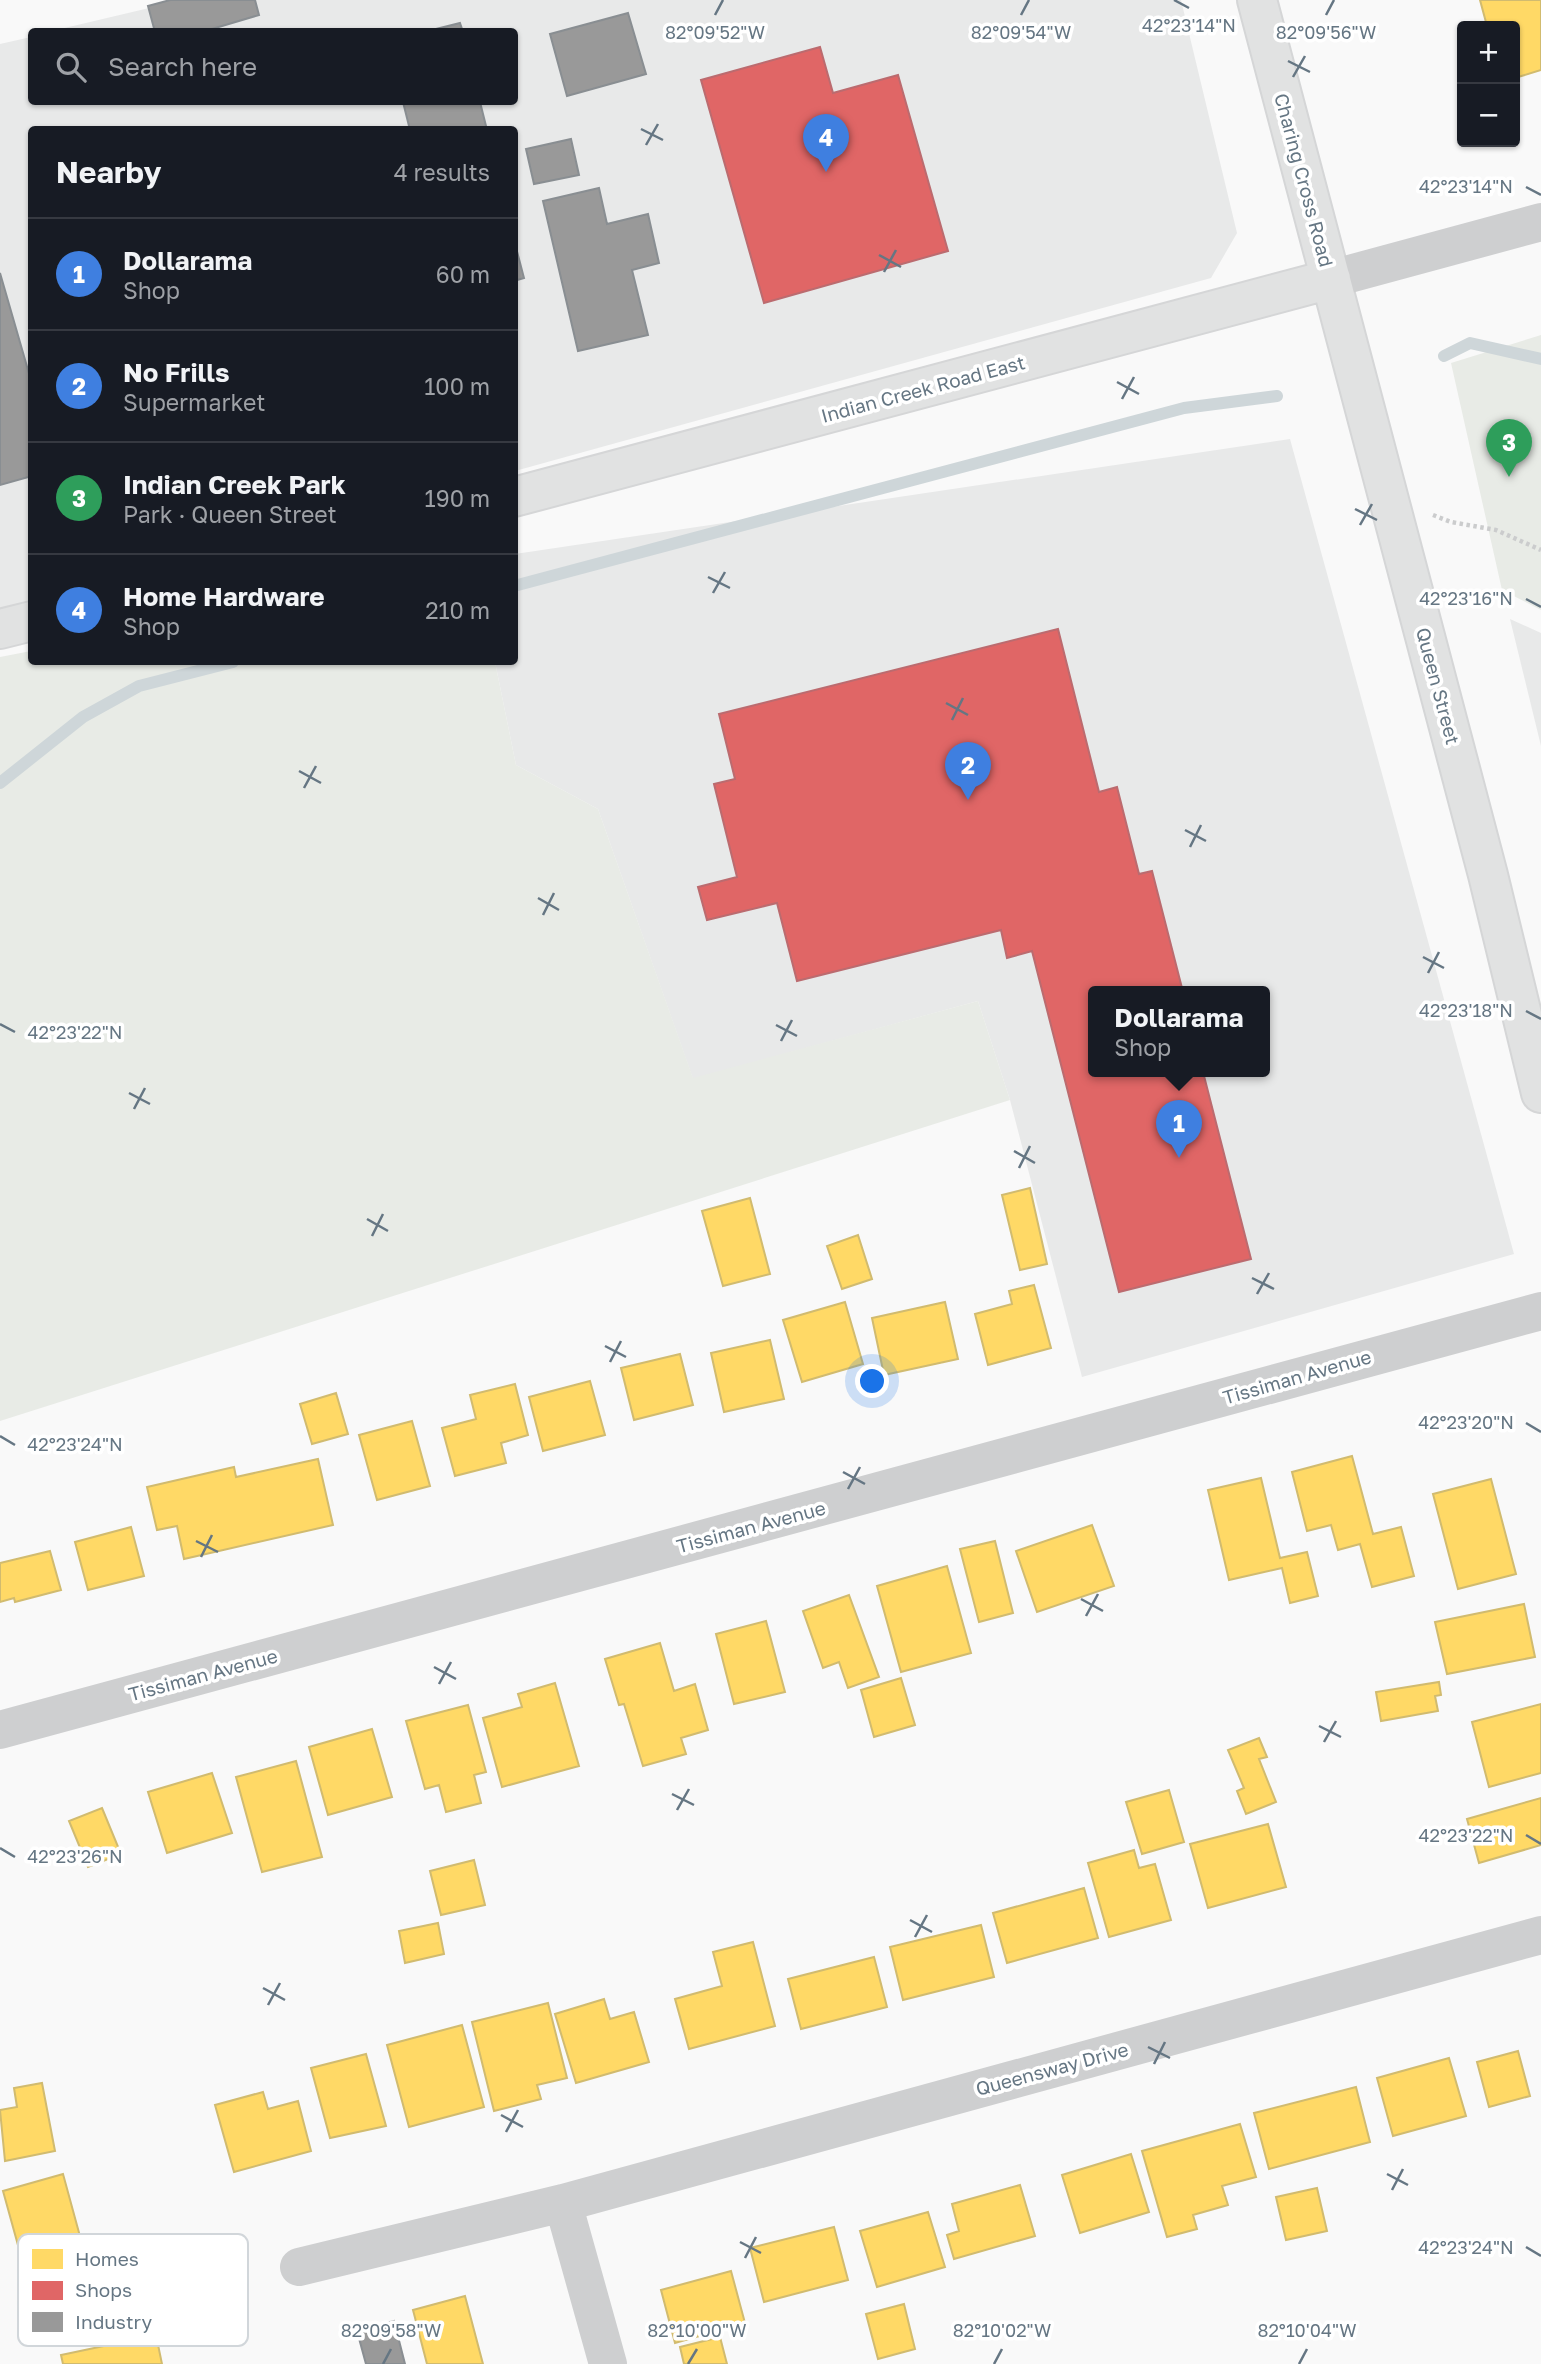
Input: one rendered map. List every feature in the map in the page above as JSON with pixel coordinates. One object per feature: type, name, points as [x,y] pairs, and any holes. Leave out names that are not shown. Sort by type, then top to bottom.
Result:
[{"type":"main road","name":"Charing Cross Road","points":[[1257,0],[1331,279]]},
{"type":"main road","name":"Indian Creek Road East","points":[[518,496],[1331,279]]},
{"type":"main road","name":"Queen Street","points":[[1331,279],[1488,875],[1541,1093]]},
{"type":"main road","points":[[0,629],[28,622]]},
{"type":"street","points":[[1331,279],[1541,222]]},
{"type":"street","name":"Tissiman Avenue","points":[[0,1730],[1541,1311]]},
{"type":"street","name":"Queensway Drive","points":[[299,2267],[563,2203],[1541,1936]]},
{"type":"street","points":[[563,2203],[608,2364]]},
{"type":"path","points":[[1388,498],[1451,522],[1496,530],[1541,550]]},
{"type":"shaded area","points":[[183,0],[1181,0],[1237,233],[1211,278],[518,470],[518,126],[28,126],[28,602],[0,609],[0,44],[28,38],[28,105],[518,105],[518,28],[65,28]]},
{"type":"shaded area","points":[[1541,335],[1541,610],[1502,590],[1451,363]]},
{"type":"shaded area","points":[[1290,439],[1514,1254],[1082,1377],[1010,1100],[978,1001],[693,1079],[598,809],[516,765],[496,665],[518,665],[518,554]]},
{"type":"shaded area","points":[[1510,619],[1541,633],[1541,746]]},
{"type":"shaded area","points":[[28,652],[28,665],[496,665],[516,765],[598,809],[693,1078],[978,1001],[1010,1100],[0,1421],[0,657]]},
{"type":"building: Homes","points":[[1480,0],[1541,0],[1541,70],[1520,76],[1520,21],[1486,21]]},
{"type":"building: Homes","points":[[1030,1188],[1047,1264],[1020,1270],[1002,1195]]},
{"type":"building: Homes","points":[[750,1198],[770,1274],[723,1286],[702,1211]]},
{"type":"building: Homes","points":[[858,1235],[872,1279],[842,1289],[827,1246]]},
{"type":"building: Homes","points":[[1034,1285],[1051,1348],[988,1365],[975,1314],[1012,1304],[1009,1291]]},
{"type":"building: Homes","points":[[845,1302],[863,1364],[802,1382],[783,1320]]},
{"type":"building: Homes","points":[[945,1302],[958,1359],[884,1375],[872,1318]]},
{"type":"building: Homes","points":[[770,1340],[784,1399],[724,1412],[711,1353]]},
{"type":"building: Homes","points":[[680,1354],[693,1405],[634,1420],[621,1368]]},
{"type":"building: Homes","points":[[590,1381],[605,1435],[543,1451],[529,1397]]},
{"type":"building: Homes","points":[[515,1384],[528,1435],[501,1443],[506,1463],[455,1476],[442,1428],[476,1419],[470,1395]]},
{"type":"building: Homes","points":[[336,1393],[348,1434],[312,1444],[300,1404]]},
{"type":"building: Homes","points":[[412,1421],[430,1486],[377,1500],[359,1435]]},
{"type":"building: Homes","points":[[1352,1456],[1373,1534],[1401,1527],[1414,1576],[1372,1587],[1360,1544],[1338,1550],[1331,1525],[1307,1531],[1292,1472]]},
{"type":"building: Homes","points":[[318,1459],[333,1525],[184,1559],[177,1526],[157,1530],[147,1487],[234,1467],[236,1477]]},
{"type":"building: Homes","points":[[1261,1478],[1280,1558],[1307,1552],[1318,1596],[1290,1603],[1282,1568],[1229,1580],[1208,1490]]},
{"type":"building: Homes","points":[[1491,1479],[1516,1574],[1458,1589],[1433,1494]]},
{"type":"building: Homes","points":[[1092,1525],[1114,1586],[1037,1612],[1016,1551]]},
{"type":"building: Homes","points":[[131,1527],[144,1576],[88,1590],[75,1542]]},
{"type":"building: Homes","points":[[995,1541],[1013,1613],[979,1622],[960,1549]]},
{"type":"building: Homes","points":[[50,1551],[61,1590],[15,1602],[14,1598],[0,1602],[0,1563]]},
{"type":"building: Homes","points":[[947,1566],[971,1653],[901,1672],[877,1586]]},
{"type":"building: Homes","points":[[849,1595],[879,1677],[848,1688],[839,1662],[823,1668],[803,1611]]},
{"type":"building: Homes","points":[[1524,1604],[1535,1657],[1447,1674],[1435,1622]]},
{"type":"building: Homes","points":[[766,1621],[785,1692],[734,1704],[716,1634]]},
{"type":"building: Homes","points":[[660,1643],[674,1691],[695,1684],[708,1730],[681,1738],[686,1754],[643,1766],[624,1704],[619,1705],[605,1659]]},
{"type":"building: Homes","points":[[901,1678],[915,1725],[874,1737],[861,1690]]},
{"type":"building: Homes","points":[[1439,1682],[1441,1695],[1435,1696],[1438,1711],[1381,1721],[1376,1692]]},
{"type":"building: Homes","points":[[555,1683],[579,1766],[502,1787],[483,1718],[522,1707],[518,1694]]},
{"type":"building: Homes","points":[[1541,1704],[1541,1773],[1489,1787],[1472,1722]]},
{"type":"building: Homes","points":[[468,1705],[486,1772],[474,1775],[481,1803],[446,1812],[439,1785],[425,1789],[406,1721]]},
{"type":"building: Homes","points":[[372,1729],[392,1797],[328,1815],[309,1747]]},
{"type":"building: Homes","points":[[1259,1738],[1267,1757],[1259,1759],[1276,1802],[1246,1814],[1237,1791],[1244,1788],[1228,1750]]},
{"type":"building: Homes","points":[[296,1761],[322,1857],[262,1872],[236,1777]]},
{"type":"building: Homes","points":[[212,1773],[232,1833],[167,1853],[148,1792]]},
{"type":"building: Homes","points":[[1169,1790],[1184,1842],[1142,1854],[1126,1802]]},
{"type":"building: Homes","points":[[1541,1798],[1541,1845],[1479,1863],[1467,1819]]},
{"type":"building: Homes","points":[[102,1808],[121,1854],[88,1867],[69,1821]]},
{"type":"building: Homes","points":[[1268,1824],[1286,1887],[1208,1908],[1190,1844]]},
{"type":"building: Homes","points":[[1134,1850],[1139,1868],[1155,1864],[1171,1920],[1109,1937],[1088,1863]]},
{"type":"building: Homes","points":[[474,1860],[485,1905],[441,1915],[430,1871]]},
{"type":"building: Homes","points":[[1084,1888],[1098,1938],[1007,1963],[993,1913]]},
{"type":"building: Homes","points":[[438,1923],[444,1954],[405,1963],[399,1931]]},
{"type":"building: Homes","points":[[981,1925],[994,1977],[903,2000],[890,1947]]},
{"type":"building: Homes","points":[[753,1942],[775,2026],[689,2049],[675,1999],[722,1986],[713,1952]]},
{"type":"building: Homes","points":[[874,1957],[887,2007],[801,2029],[788,1979]]},
{"type":"building: Homes","points":[[604,1999],[610,2019],[634,2012],[649,2062],[576,2083],[555,2014]]},
{"type":"building: Homes","points":[[548,2003],[567,2078],[537,2085],[541,2099],[494,2111],[472,2022]]},
{"type":"building: Homes","points":[[462,2025],[484,2107],[409,2127],[387,2045]]},
{"type":"building: Homes","points":[[1518,2051],[1530,2096],[1489,2107],[1477,2062]]},
{"type":"building: Homes","points":[[366,2054],[386,2126],[330,2138],[311,2068]]},
{"type":"building: Homes","points":[[1449,2058],[1466,2116],[1393,2136],[1377,2078]]},
{"type":"building: Homes","points":[[42,2083],[55,2151],[5,2161],[0,2110],[17,2107],[14,2088]]},
{"type":"building: Homes","points":[[1356,2087],[1370,2142],[1269,2169],[1254,2113]]},
{"type":"building: Homes","points":[[263,2092],[268,2109],[298,2101],[311,2151],[234,2172],[215,2105]]},
{"type":"building: Homes","points":[[1240,2124],[1256,2177],[1222,2186],[1228,2205],[1193,2215],[1197,2229],[1167,2237],[1142,2151]]},
{"type":"building: Homes","points":[[1131,2154],[1149,2212],[1080,2233],[1062,2175]]},
{"type":"building: Homes","points":[[63,2174],[79,2234],[18,2234],[18,2245],[3,2191]]},
{"type":"building: Homes","points":[[1020,2185],[1035,2236],[954,2259],[947,2235],[959,2231],[952,2204]]},
{"type":"building: Homes","points":[[1317,2188],[1327,2231],[1286,2240],[1276,2197]]},
{"type":"building: Homes","points":[[928,2212],[945,2267],[877,2287],[860,2231]]},
{"type":"building: Homes","points":[[834,2227],[848,2280],[764,2302],[750,2248]]},
{"type":"building: Homes","points":[[731,2271],[745,2323],[675,2343],[661,2290]]},
{"type":"building: Homes","points":[[465,2296],[483,2364],[427,2364],[413,2310]]},
{"type":"building: Homes","points":[[904,2304],[915,2349],[878,2359],[866,2314]]},
{"type":"building: Homes","points":[[720,2337],[727,2364],[684,2364],[680,2347]]},
{"type":"building: Homes","points":[[104,2346],[158,2346],[162,2364],[63,2364],[61,2355]]},
{"type":"building: Shops","points":[[820,47],[833,93],[898,75],[948,251],[764,303],[701,80]]},
{"type":"building: Shops","points":[[1058,629],[1099,792],[1117,787],[1139,874],[1152,871],[1181,986],[1088,986],[1088,1077],[1204,1077],[1251,1259],[1119,1292],[1032,951],[1007,958],[1001,930],[797,981],[777,903],[707,920],[698,887],[737,877],[714,784],[735,779],[719,714]]},
{"type":"building: Industry","points":[[170,0],[255,0],[259,15],[215,28],[154,28],[148,6]]},
{"type":"building: Industry","points":[[628,13],[646,74],[567,96],[550,34]]},
{"type":"building: Industry","points":[[460,23],[462,28],[440,28]]},
{"type":"building: Industry","points":[[404,105],[481,105],[486,126],[409,126]]},
{"type":"building: Industry","points":[[571,139],[579,175],[534,184],[526,149]]},
{"type":"building: Industry","points":[[599,188],[607,224],[648,214],[659,263],[632,270],[648,335],[578,351],[543,201]]},
{"type":"building: Industry","points":[[518,255],[524,278],[518,280]]},
{"type":"building: Industry","points":[[0,273],[28,370],[28,477],[0,485]]},
{"type":"building: Industry","points":[[394,2321],[405,2364],[366,2364],[357,2331]]},
{"type":"waterway","points":[[1444,356],[1470,343],[1541,359]]},
{"type":"waterway","points":[[518,585],[1184,408],[1277,396]]},
{"type":"waterway","points":[[0,783],[83,717],[139,686],[221,665]]},
{"type":"place","name":"Home Hardware","points":[[826,172]]},
{"type":"place","name":"Indian Creek Park","points":[[1509,477]]},
{"type":"place","name":"No Frills","points":[[968,800]]},
{"type":"place","name":"Dollarama","points":[[1179,1158]]}]
